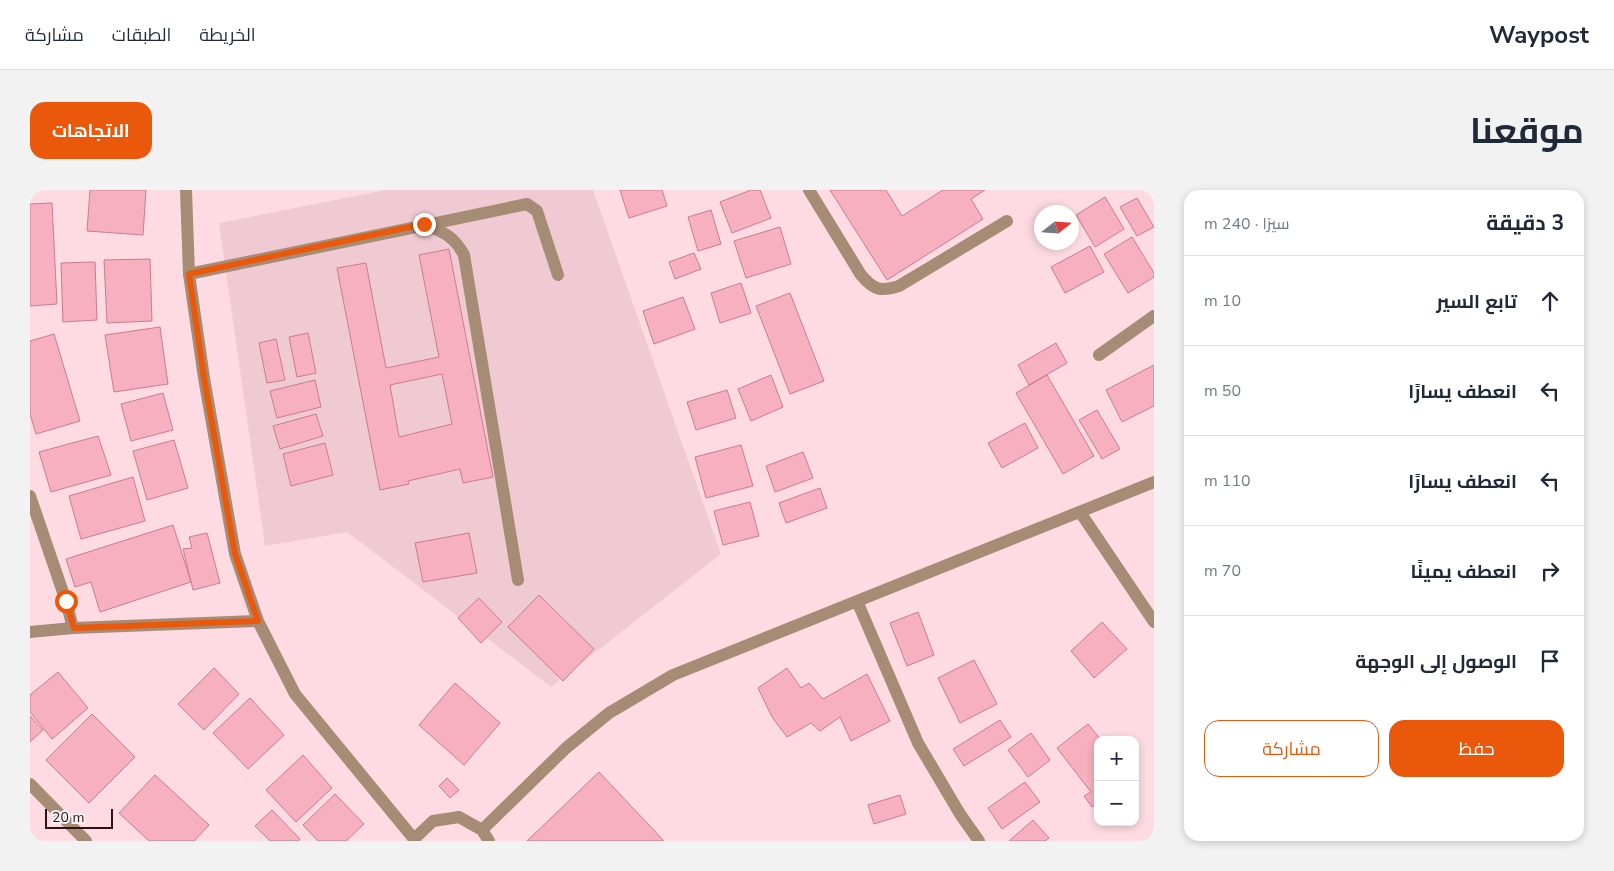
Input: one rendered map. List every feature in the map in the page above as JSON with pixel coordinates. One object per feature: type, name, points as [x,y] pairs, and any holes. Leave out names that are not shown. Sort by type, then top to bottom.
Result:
[{"type":"street","points":[[186,190],[189,274],[204,378],[235,554],[258,621],[296,694],[414,840],[433,821],[459,817],[482,830],[489,841]]},
{"type":"street","points":[[809,190],[860,275],[871,286],[884,290],[899,286],[1007,221]]},
{"type":"street","points":[[189,274],[527,204],[537,211],[558,275]]},
{"type":"street","points":[[424,224],[446,234],[458,244],[464,255],[518,580]]},
{"type":"street","points":[[1099,355],[1154,316]]},
{"type":"street","points":[[482,830],[566,748],[609,713],[673,676],[1154,482]]},
{"type":"street","points":[[30,496],[74,628]]},
{"type":"street","points":[[1080,512],[1154,622]]},
{"type":"street","points":[[857,601],[918,743],[960,814],[979,841]]},
{"type":"street","points":[[30,632],[74,628],[258,621]]},
{"type":"street","points":[[30,784],[86,841]]},
{"type":"shaded area","points":[[386,190],[593,190],[721,554],[551,687],[347,532],[265,546],[219,223]]},
{"type":"building","points":[[90,190],[146,190],[143,235],[87,231]]},
{"type":"building","points":[[620,190],[662,190],[667,206],[629,218]]},
{"type":"building","points":[[751,190],[760,190],[771,218],[732,233],[720,202]]},
{"type":"building","points":[[830,190],[886,190],[902,216],[943,190],[985,190],[971,199],[983,219],[887,280]]},
{"type":"building","points":[[1105,197],[1124,229],[1095,247],[1079,220],[1079,213]]},
{"type":"building","points":[[1137,198],[1154,227],[1137,236],[1120,207]]},
{"type":"building","points":[[52,203],[57,304],[30,306],[30,204]]},
{"type":"building","points":[[711,210],[721,244],[698,251],[688,217]]},
{"type":"building","points":[[780,227],[791,264],[746,278],[734,241]]},
{"type":"building","points":[[1132,237],[1154,273],[1154,277],[1128,293],[1104,254]]},
{"type":"building","points":[[1090,246],[1104,272],[1065,293],[1051,267]]},
{"type":"building","points":[[449,249],[493,477],[463,483],[460,469],[408,481],[409,484],[380,490],[337,268],[366,263],[386,368],[439,357],[419,255]],"holes":[[[442,374],[452,424],[399,437],[390,385]]]},
{"type":"building","points":[[694,253],[701,269],[675,279],[669,262]]},
{"type":"building","points":[[150,259],[152,321],[107,323],[104,260]]},
{"type":"building","points":[[95,262],[97,320],[63,322],[61,263]]},
{"type":"building","points":[[741,283],[751,313],[720,323],[711,293]]},
{"type":"building","points":[[790,293],[824,381],[790,394],[756,306]]},
{"type":"building","points":[[683,297],[695,329],[654,344],[643,311]]},
{"type":"building","points":[[160,327],[168,384],[114,392],[105,335]]},
{"type":"building","points":[[308,333],[316,373],[297,377],[289,337]]},
{"type":"building","points":[[54,334],[80,421],[36,434],[30,414],[30,341]]},
{"type":"building","points":[[276,339],[285,380],[267,383],[259,343]]},
{"type":"building","points":[[1056,343],[1067,363],[1029,385],[1018,365]]},
{"type":"building","points":[[1154,365],[1154,406],[1122,422],[1106,390]]},
{"type":"building","points":[[771,375],[783,407],[751,421],[738,389]]},
{"type":"building","points":[[1047,375],[1094,456],[1063,474],[1016,393]]},
{"type":"building","points":[[315,380],[321,407],[277,418],[270,391]]},
{"type":"building","points":[[727,390],[736,418],[696,430],[687,402]]},
{"type":"building","points":[[163,393],[173,430],[131,441],[121,404]]},
{"type":"building","points":[[1097,410],[1120,449],[1102,459],[1079,420]]},
{"type":"building","points":[[316,414],[323,436],[280,449],[273,426]]},
{"type":"building","points":[[1025,423],[1038,448],[1002,468],[988,443]]},
{"type":"building","points":[[98,436],[111,475],[51,492],[39,452]]},
{"type":"building","points":[[174,440],[188,488],[147,500],[133,451]]},
{"type":"building","points":[[325,443],[333,475],[291,486],[283,454]]},
{"type":"building","points":[[741,445],[753,486],[706,498],[695,457]]},
{"type":"building","points":[[803,452],[813,478],[775,492],[766,466]]},
{"type":"building","points":[[133,477],[145,521],[81,539],[69,496]]},
{"type":"building","points":[[820,488],[827,508],[786,523],[779,503]]},
{"type":"building","points":[[750,502],[759,536],[723,545],[714,511]]},
{"type":"building","points":[[173,525],[191,582],[100,612],[91,582],[75,587],[66,559]]},
{"type":"building","points":[[207,533],[220,583],[193,590],[183,549],[192,548],[189,537]]},
{"type":"building","points":[[469,533],[477,573],[423,582],[415,543]]},
{"type":"building","points":[[539,595],[594,649],[563,681],[508,627]]},
{"type":"building","points":[[479,598],[502,622],[481,643],[458,618]]},
{"type":"building","points":[[918,612],[934,655],[907,666],[890,623]]},
{"type":"building","points":[[1102,622],[1127,649],[1094,678],[1071,651]]},
{"type":"building","points":[[974,660],[997,704],[960,723],[938,678]]},
{"type":"building","points":[[214,668],[239,694],[204,730],[178,704]]},
{"type":"building","points":[[787,668],[801,688],[809,683],[823,699],[867,674],[890,721],[851,741],[840,717],[820,731],[811,723],[787,737],[772,717],[758,688]]},
{"type":"building","points":[[58,672],[88,708],[52,739],[30,712],[30,695]]},
{"type":"building","points":[[455,683],[500,723],[464,765],[419,725]]},
{"type":"building","points":[[250,698],[284,735],[248,769],[213,733]]},
{"type":"building","points":[[92,714],[135,757],[89,803],[46,760]]},
{"type":"building","points":[[30,716],[43,730],[30,742]]},
{"type":"building","points":[[1000,720],[1011,737],[964,766],[953,749]]},
{"type":"building","points":[[1088,724],[1098,736],[1094,736],[1094,805],[1092,807],[1084,796],[1091,792],[1057,748]]},
{"type":"building","points":[[1031,733],[1050,760],[1028,777],[1008,750]]},
{"type":"building","points":[[303,755],[332,788],[296,822],[266,790]]},
{"type":"building","points":[[599,772],[664,841],[527,841]]},
{"type":"building","points":[[155,775],[209,825],[194,841],[149,841],[119,813]]},
{"type":"building","points":[[447,778],[459,790],[450,798],[439,786]]},
{"type":"building","points":[[1025,782],[1040,802],[1002,829],[988,808]]},
{"type":"building","points":[[335,794],[364,824],[346,841],[318,841],[303,825]]},
{"type":"building","points":[[900,795],[906,814],[874,824],[868,805]]},
{"type":"building","points":[[272,810],[300,839],[298,841],[270,841],[255,826]]},
{"type":"building","points":[[1033,820],[1049,838],[1045,841],[1009,841]]},
{"type":"route","points":[[66,601],[74,628],[258,621],[235,554],[204,378],[189,274],[424,224]]}]
